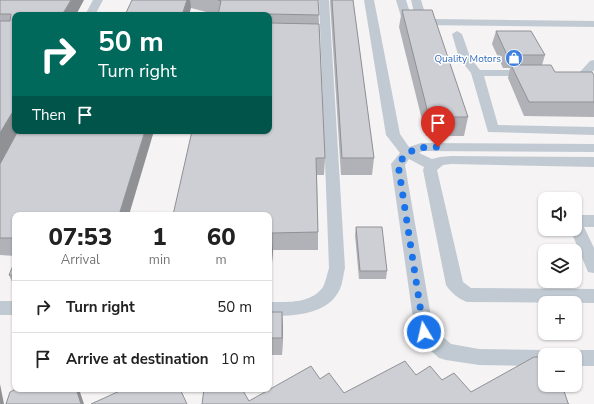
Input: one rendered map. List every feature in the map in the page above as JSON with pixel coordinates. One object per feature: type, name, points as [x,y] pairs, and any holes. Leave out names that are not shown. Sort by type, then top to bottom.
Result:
[{"type":"lane","points":[[92,12],[98,0]]},
{"type":"lane","points":[[272,309],[293,309],[318,302],[331,289],[337,268],[319,35],[324,0]]},
{"type":"lane","points":[[369,0],[393,136],[406,154],[432,165]]},
{"type":"lane","points":[[400,0],[406,18],[420,22],[594,24]]},
{"type":"lane","points":[[416,0],[421,16],[426,20],[436,23]]},
{"type":"lane","points":[[457,34],[465,58],[477,73],[493,130],[594,130]]},
{"type":"lane","points":[[569,74],[589,77],[594,62]]},
{"type":"lane","points":[[477,73],[538,73]]},
{"type":"lane","points":[[538,358],[479,357],[446,352],[424,332],[398,164],[406,154],[421,147],[594,148]]},
{"type":"lane","points":[[594,162],[451,160],[440,161],[432,165],[430,170],[430,176],[455,285],[467,295],[594,296]]},
{"type":"lane","points":[[582,222],[594,221]]},
{"type":"lane","points":[[581,236],[594,267]]},
{"type":"lane","points":[[0,308],[12,308]]},
{"type":"lane","points":[[582,358],[594,358]]},
{"type":"building","points":[[0,0],[71,0],[64,12],[12,12],[12,113],[0,133],[0,21],[10,21],[11,14],[0,14]]},
{"type":"building","points":[[132,0],[187,0],[183,12],[126,12]]},
{"type":"building","points":[[218,0],[318,0],[319,15],[272,14],[272,12],[219,12],[221,1]]},
{"type":"building","points":[[332,0],[353,0],[374,158],[342,158]]},
{"type":"building","points":[[402,10],[432,10],[468,117],[429,117]]},
{"type":"building","points":[[272,23],[319,24],[325,158],[316,158],[318,232],[272,233],[272,212],[174,212],[191,134],[272,134]]},
{"type":"building","points":[[496,31],[531,31],[545,55],[507,55]]},
{"type":"building","points":[[511,65],[551,65],[555,72],[592,72],[594,75],[594,102],[529,102]]},
{"type":"building","points":[[16,134],[144,134],[120,212],[12,212],[12,238],[0,238],[0,164]]},
{"type":"building","points":[[356,227],[382,227],[387,271],[360,271]]},
{"type":"building","points":[[12,268],[12,275],[9,275]]},
{"type":"building","points":[[272,312],[282,312],[282,338],[272,338]]},
{"type":"building","points":[[534,357],[538,357],[538,392],[564,392],[569,404],[202,404],[204,392],[244,392],[249,401],[265,392],[272,392],[272,388],[311,366],[320,379],[329,373],[344,393],[405,361],[416,375],[430,366],[442,380],[454,373],[471,392]]},
{"type":"building","points":[[10,392],[77,392],[81,404],[6,404]]},
{"type":"building","points":[[117,392],[181,392],[187,404],[91,404]]},
{"type":"place","name":"Quality Motors","points":[[514,58]]},
{"type":"route","points":[[424,332],[398,164],[406,154],[421,147],[438,147]]}]
